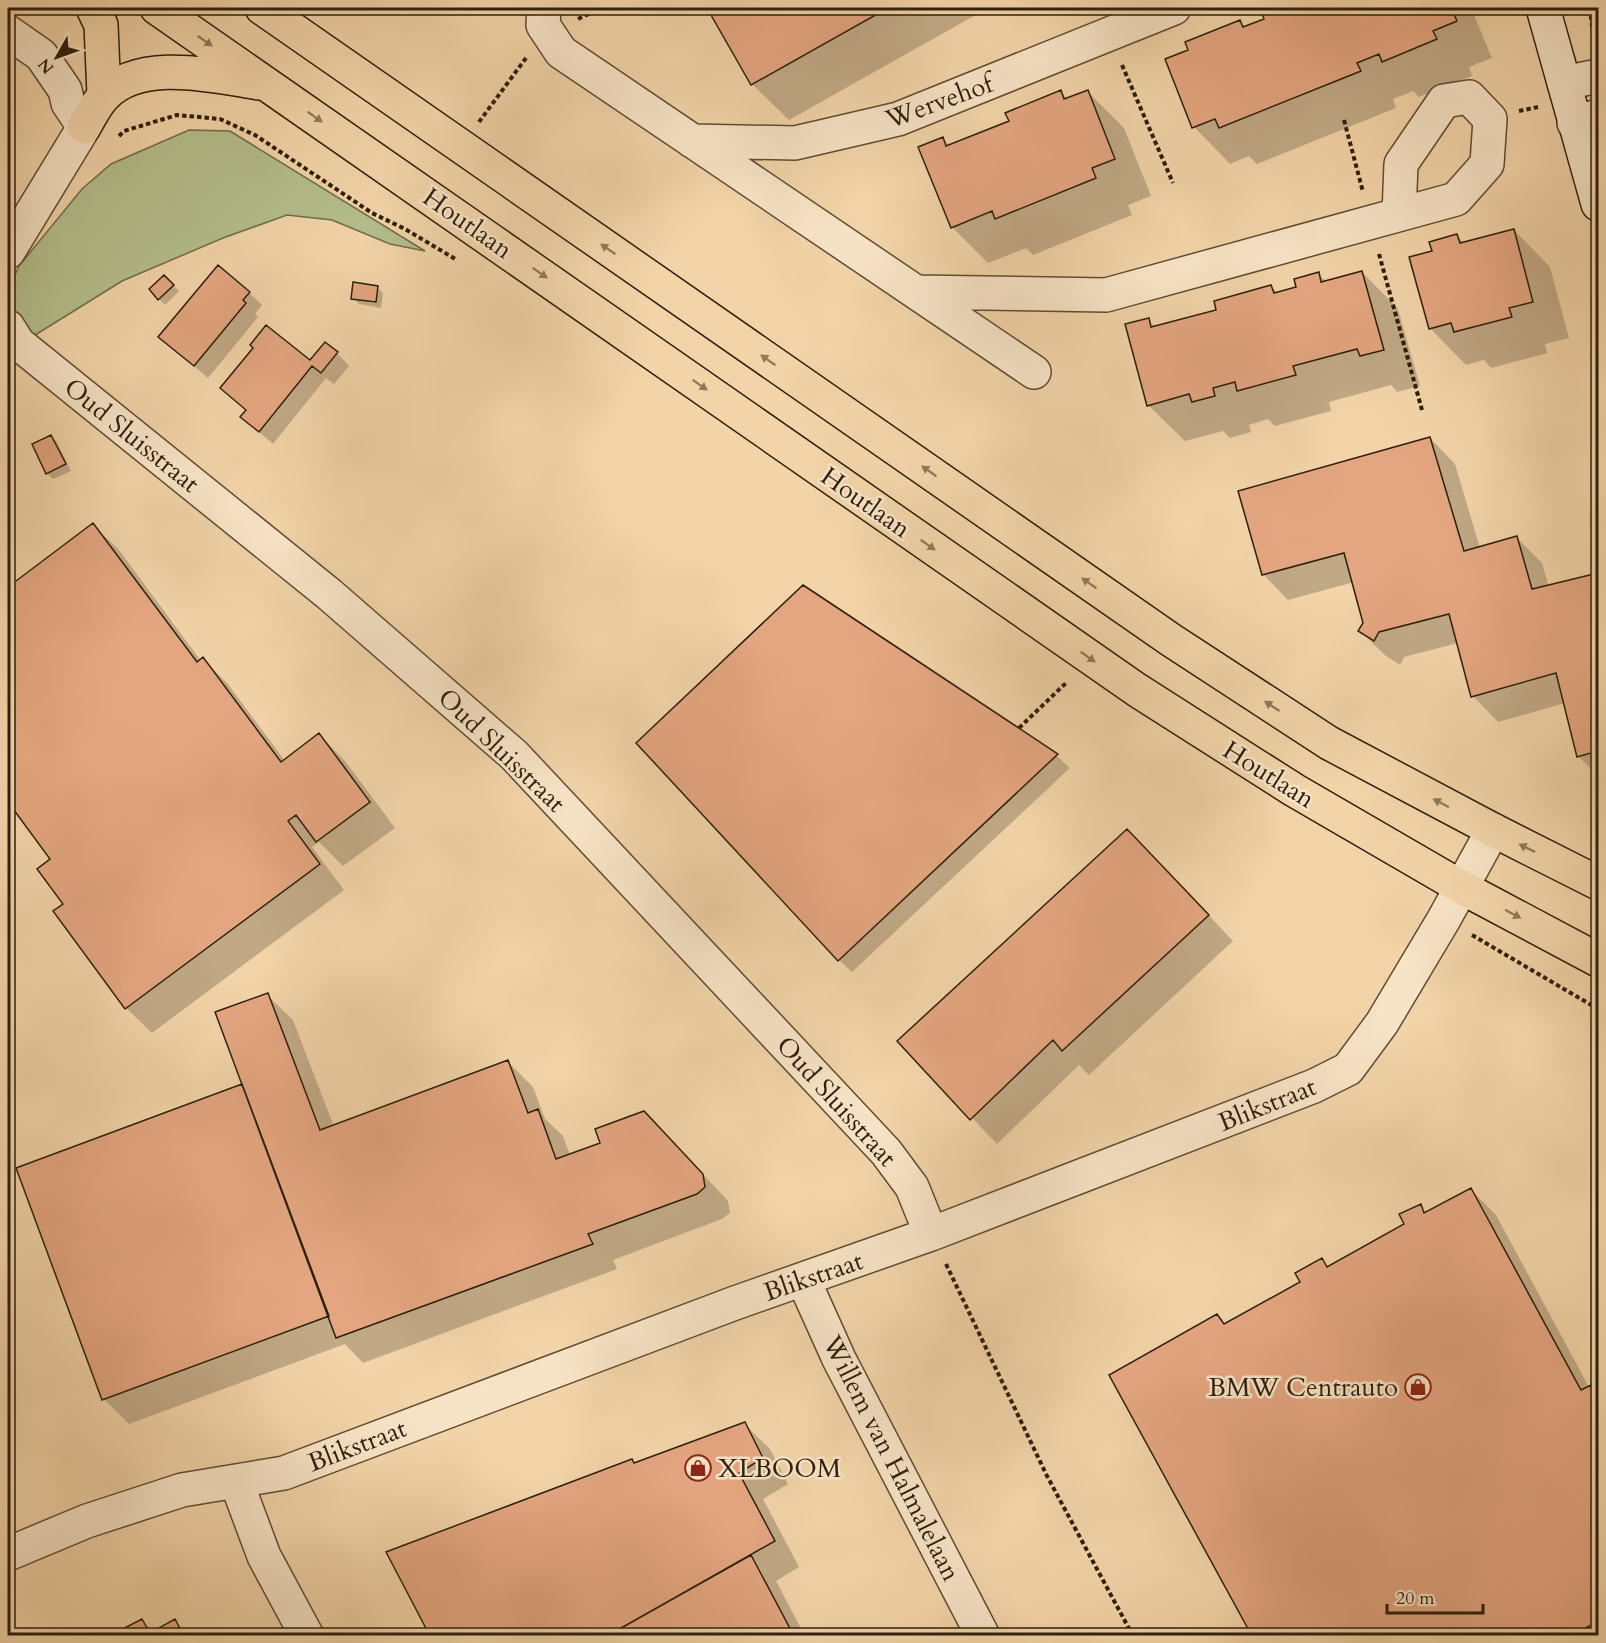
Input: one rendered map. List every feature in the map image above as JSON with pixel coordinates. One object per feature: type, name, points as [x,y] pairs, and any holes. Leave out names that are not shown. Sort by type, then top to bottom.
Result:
[{"type":"main road","points":[[93,8],[101,25],[104,95]]},
{"type":"main road","name":"Houtlaan","points":[[157,8],[1137,690],[1294,790],[1461,887],[1599,960]]},
{"type":"main road","points":[[262,8],[1171,640],[1329,743],[1599,883]]},
{"type":"main road","points":[[84,127],[104,95],[134,77],[161,72],[267,84]]},
{"type":"street","name":"Wervehof","points":[[692,141],[795,143],[898,119],[1174,8]]},
{"type":"street","points":[[1543,8],[1576,105],[1599,204]]},
{"type":"street","points":[[545,19],[561,52],[1034,372]]},
{"type":"street","points":[[8,32],[41,55],[65,90],[68,103],[84,127],[8,252]]},
{"type":"street","points":[[1576,105],[1597,62]]},
{"type":"street","points":[[916,292],[1106,295],[1456,199],[1488,164],[1490,119],[1469,97],[1444,101],[1401,164],[1385,218]]},
{"type":"street","name":"Oud Sluisstraat","points":[[8,327],[18,343],[329,594],[514,754],[886,1152],[912,1187],[931,1234]]},
{"type":"street","name":"Blikstraat","points":[[8,1554],[87,1521],[182,1490],[284,1473],[931,1234],[1314,1086],[1348,1069],[1382,1023],[1444,919],[1493,830]]},
{"type":"street","name":"Willem van Halmalelaan","points":[[803,1280],[839,1359],[983,1635]]},
{"type":"street","points":[[236,1481],[264,1556],[306,1635]]},
{"type":"path","points":[[461,146],[545,19],[584,18],[601,8]]},
{"type":"path","points":[[1590,8],[1597,62]]},
{"type":"path","points":[[1108,34],[1173,183]]},
{"type":"path","points":[[1490,119],[1576,105]]},
{"type":"path","points":[[177,115],[220,119]]},
{"type":"path","points":[[1344,120],[1385,218],[1422,410]]},
{"type":"path","points":[[1019,728],[1067,682]]},
{"type":"path","points":[[1444,919],[1599,1009]]},
{"type":"path","points":[[931,1234],[1047,1476],[1133,1635]]},
{"type":"green space","points":[[189,130],[230,131],[425,251],[390,244],[332,220],[287,215],[223,238],[122,281],[32,337],[18,320],[11,304],[11,287],[19,266],[82,189],[111,164]]},
{"type":"building","points":[[707,8],[888,8],[751,85]]},
{"type":"building","points":[[1269,8],[1451,8],[1457,21],[1433,31],[1437,39],[1382,62],[1379,54],[1357,63],[1361,71],[1219,128],[1215,119],[1192,128],[1165,59],[1188,50],[1185,42],[1240,20],[1243,27],[1264,19],[1261,11]]},
{"type":"building","points":[[1061,90],[1064,99],[1088,90],[1115,159],[1092,168],[1096,178],[995,219],[992,211],[951,228],[918,147],[943,137],[946,146],[1009,121],[1005,113]]},
{"type":"building","points":[[1514,229],[1533,302],[1509,308],[1512,317],[1454,332],[1451,323],[1429,329],[1409,257],[1432,251],[1429,242],[1457,234],[1460,243]]},
{"type":"building","points":[[218,265],[250,292],[243,300],[246,303],[194,366],[158,337]]},
{"type":"building","points":[[1362,271],[1384,350],[1360,356],[1357,349],[1293,366],[1296,375],[1237,391],[1235,382],[1213,388],[1215,396],[1192,402],[1189,394],[1147,406],[1125,324],[1149,318],[1151,327],[1216,310],[1214,301],[1271,285],[1274,293],[1296,287],[1294,279],[1319,272],[1321,282]]},
{"type":"building","points":[[164,275],[174,285],[158,300],[149,289]]},
{"type":"building","points":[[353,282],[378,286],[376,302],[351,299]]},
{"type":"building","points":[[266,325],[310,360],[325,342],[338,352],[321,373],[312,366],[259,432],[240,417],[246,410],[220,388],[253,348],[250,345]]},
{"type":"building","points":[[51,435],[66,464],[46,474],[32,444]]},
{"type":"building","points":[[1430,437],[1464,551],[1517,536],[1532,589],[1598,573],[1598,751],[1577,757],[1556,673],[1471,697],[1449,614],[1379,632],[1374,641],[1358,631],[1363,623],[1344,553],[1262,575],[1238,491]]},
{"type":"building","points":[[93,523],[197,662],[203,657],[281,762],[319,733],[370,802],[316,842],[296,815],[288,821],[320,864],[125,1009],[53,911],[63,904],[37,869],[50,859],[8,802],[8,587]]},
{"type":"building","points":[[803,585],[1058,754],[838,961],[636,743]]},
{"type":"building","points":[[1127,829],[1209,915],[1062,1051],[1053,1040],[970,1120],[897,1041]]},
{"type":"building","points":[[268,993],[320,1130],[508,1060],[528,1113],[538,1109],[556,1159],[600,1143],[595,1129],[644,1111],[703,1174],[705,1187],[697,1194],[588,1234],[593,1244],[336,1338],[215,1012]]},
{"type":"building","points":[[242,1084],[329,1316],[102,1400],[16,1168]]},
{"type":"building","points":[[1471,1188],[1581,1390],[1591,1385],[1598,1398],[1598,1407],[1592,1410],[1598,1423],[1598,1621],[1572,1636],[1252,1636],[1109,1375],[1217,1314],[1224,1324],[1300,1282],[1295,1273],[1322,1258],[1327,1267],[1404,1224],[1399,1214],[1421,1204],[1424,1213]]},
{"type":"building","points":[[745,1422],[763,1458],[739,1473],[775,1541],[607,1636],[430,1636],[386,1552],[632,1459],[634,1463]]},
{"type":"building","points":[[751,1555],[794,1636],[607,1636]]},
{"type":"building","points":[[142,1619],[150,1633],[175,1619],[184,1636],[109,1636]]},
{"type":"place","name":"BMW Centrauto","points":[[1418,1387]]},
{"type":"place","name":"XLBOOM","points":[[698,1468]]}]
